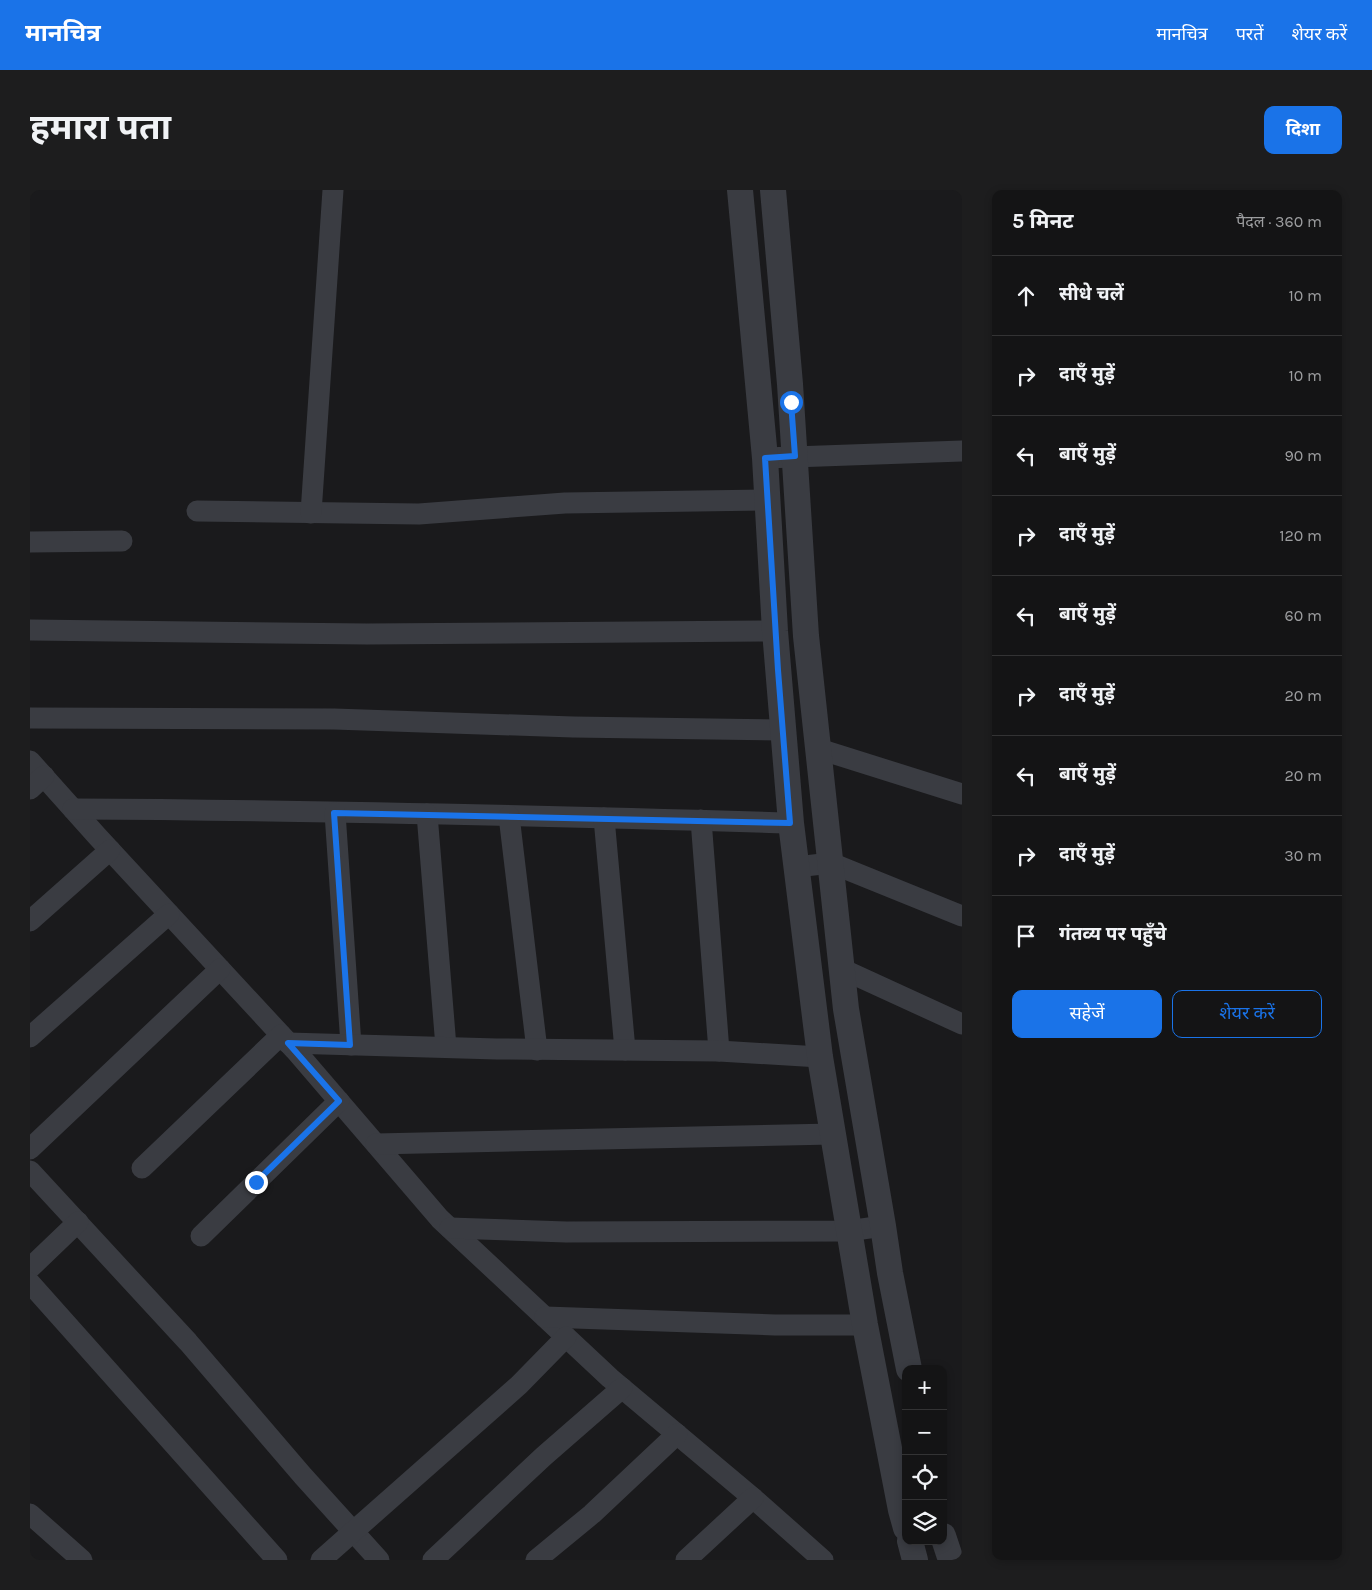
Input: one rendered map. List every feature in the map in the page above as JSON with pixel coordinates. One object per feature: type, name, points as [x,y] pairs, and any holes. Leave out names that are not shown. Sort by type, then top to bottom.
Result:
[{"type":"street","points":[[310,513],[333,190]]},
{"type":"street","points":[[740,190],[765,458],[775,631],[790,823],[820,1057],[848,1230],[902,1514]]},
{"type":"street","points":[[773,190],[795,456],[806,636],[846,1009],[890,1273],[908,1365]]},
{"type":"street","points":[[765,458],[962,451]]},
{"type":"street","points":[[198,511],[419,514],[565,503],[767,500]]},
{"type":"street","points":[[30,542],[122,541]]},
{"type":"street","points":[[30,630],[367,634],[775,631]]},
{"type":"street","points":[[30,718],[334,719],[573,727],[782,730]]},
{"type":"street","points":[[819,749],[962,794]]},
{"type":"street","points":[[34,775],[73,809],[285,1039],[450,1228],[622,1388],[753,1498],[819,1559]]},
{"type":"street","points":[[73,809],[427,814],[790,823]]},
{"type":"street","points":[[334,813],[350,1045]]},
{"type":"street","points":[[427,814],[446,1047]]},
{"type":"street","points":[[509,816],[537,1050]]},
{"type":"street","points":[[604,818],[625,1050]]},
{"type":"street","points":[[701,820],[719,1051]]},
{"type":"street","points":[[30,921],[110,850]]},
{"type":"street","points":[[796,867],[831,863],[962,916]]},
{"type":"street","points":[[30,1037],[169,914]]},
{"type":"street","points":[[842,969],[962,1024]]},
{"type":"street","points":[[30,1149],[220,970]]},
{"type":"street","points":[[142,1168],[285,1039],[350,1045],[537,1050],[719,1051],[820,1057]]},
{"type":"street","points":[[201,1236],[339,1101]]},
{"type":"street","points":[[376,1144],[833,1134]]},
{"type":"street","points":[[30,1171],[188,1342],[303,1476],[379,1560]]},
{"type":"street","points":[[30,1268],[78,1222]]},
{"type":"street","points":[[450,1228],[566,1232],[848,1230],[883,1226]]},
{"type":"street","points":[[30,1283],[277,1560]]},
{"type":"street","points":[[545,1317],[865,1325]]},
{"type":"street","points":[[321,1560],[519,1385],[566,1337]]},
{"type":"street","points":[[433,1560],[544,1456],[622,1388]]},
{"type":"street","points":[[536,1560],[592,1514],[677,1434]]},
{"type":"street","points":[[686,1560],[753,1498]]},
{"type":"street","points":[[30,1514],[82,1560]]},
{"type":"street","points":[[911,1545],[915,1560]]},
{"type":"street","points":[[946,1545],[951,1560]]},
{"type":"route","points":[[256,1182],[339,1101],[288,1043],[350,1045],[334,813],[790,823],[782,730],[765,458],[795,456],[791,402]]}]
